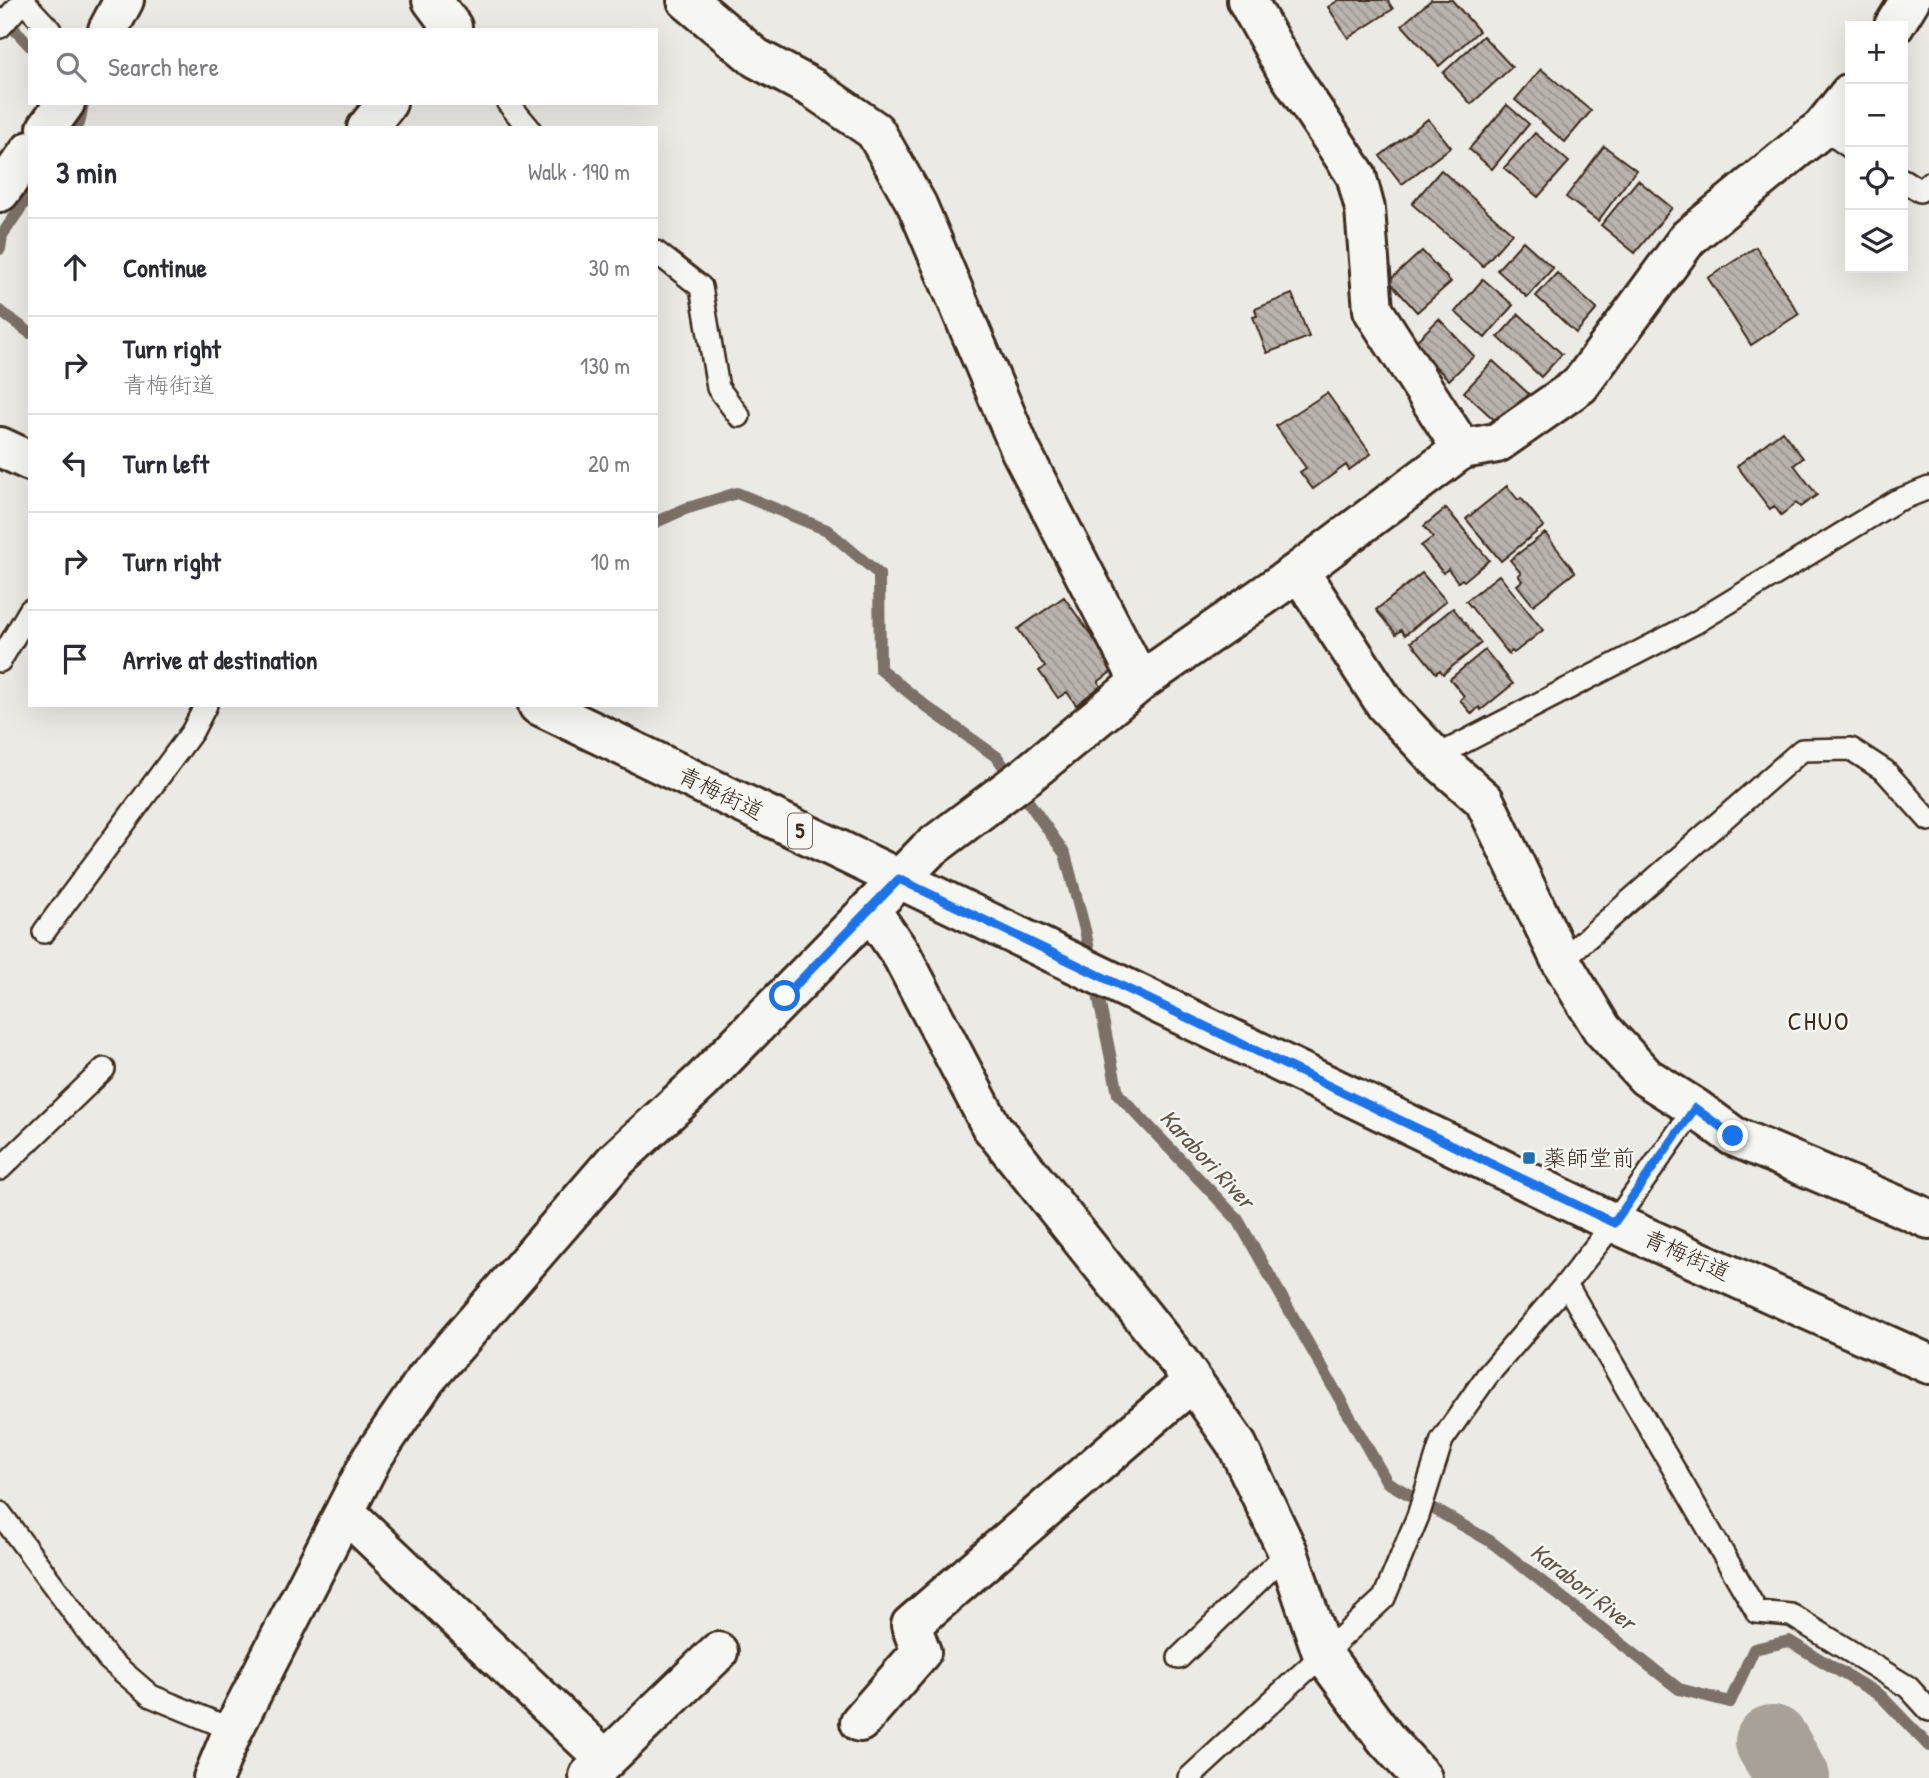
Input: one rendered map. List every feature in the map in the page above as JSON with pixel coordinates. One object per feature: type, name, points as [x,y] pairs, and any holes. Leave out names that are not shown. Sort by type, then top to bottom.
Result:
[{"type":"street","points":[[109,28],[124,0]]},
{"type":"street","points":[[687,0],[756,58],[814,89],[875,131],[917,205],[1021,451],[1140,682]]},
{"type":"street","points":[[1247,0],[1284,68],[1356,175],[1365,209],[1373,310],[1462,449]]},
{"type":"street","points":[[1897,21],[1910,0]]},
{"type":"street","points":[[48,126],[64,105]]},
{"type":"street","points":[[369,126],[385,105]]},
{"type":"street","points":[[214,1778],[233,1730],[372,1458],[426,1379],[615,1161],[702,1081],[928,850],[1140,682],[1298,571],[1462,449],[1497,443],[1580,385],[1688,238],[1836,138],[1845,109]]},
{"type":"street","points":[[0,192],[28,154]]},
{"type":"street","points":[[0,447],[28,460]]},
{"type":"street","points":[[1298,571],[1386,705],[1435,757],[1484,800],[1561,961],[1602,1029],[1646,1077],[1733,1136],[1929,1219]]},
{"type":"street","name":"青梅街道","points":[[542,707],[1614,1223],[1929,1364]]},
{"type":"street","points":[[870,909],[902,956],[991,1126],[1180,1363],[1237,1445],[1288,1552],[1322,1653],[1386,1739],[1422,1778]]},
{"type":"street","points":[[860,1722],[921,1652],[911,1625],[1192,1382]]},
{"type":"street","points":[[345,1511],[596,1769],[718,1653]]},
{"type":"lane","points":[[0,27],[22,2],[48,28]]},
{"type":"lane","points":[[510,105],[527,126]]},
{"type":"lane","points":[[1908,183],[1920,191],[1929,183]]},
{"type":"lane","points":[[658,254],[701,287],[718,388],[738,416]]},
{"type":"lane","points":[[1435,757],[1695,623],[1896,501],[1929,488]]},
{"type":"lane","points":[[0,661],[28,613]]},
{"type":"lane","points":[[44,932],[192,732],[205,707]]},
{"type":"lane","points":[[1561,961],[1802,750],[1851,749],[1885,771],[1929,820]]},
{"type":"lane","points":[[0,1170],[104,1069]]},
{"type":"lane","points":[[1189,1778],[1384,1598],[1418,1516],[1442,1440],[1487,1377],[1614,1223],[1695,1108]]},
{"type":"lane","points":[[1566,1284],[1757,1612],[1791,1615],[1908,1687],[1929,1710]]},
{"type":"lane","points":[[0,1513],[108,1659],[150,1696],[233,1730]]},
{"type":"lane","points":[[1179,1658],[1288,1552]]},
{"type":"building","points":[[1339,0],[1387,0],[1393,9],[1348,38],[1328,7]]},
{"type":"building","points":[[1431,0],[1452,0],[1479,31],[1439,66],[1402,25]]},
{"type":"building","points":[[1483,36],[1512,67],[1471,104],[1443,73]]},
{"type":"building","points":[[1541,69],[1591,111],[1565,142],[1515,100]]},
{"type":"building","points":[[1507,105],[1529,124],[1492,169],[1469,149]]},
{"type":"building","points":[[1428,119],[1451,147],[1402,184],[1380,156]]},
{"type":"building","points":[[1535,133],[1569,162],[1538,197],[1504,168]]},
{"type":"building","points":[[1604,146],[1636,170],[1598,221],[1566,197]]},
{"type":"building","points":[[1441,170],[1512,233],[1483,266],[1412,204]]},
{"type":"building","points":[[1638,180],[1672,208],[1635,253],[1601,225]]},
{"type":"building","points":[[1523,241],[1553,268],[1527,297],[1497,270]]},
{"type":"building","points":[[1756,247],[1799,314],[1751,345],[1708,278]]},
{"type":"building","points":[[1422,251],[1451,282],[1417,312],[1389,281]]},
{"type":"building","points":[[1557,273],[1597,309],[1576,333],[1536,296]]},
{"type":"building","points":[[1483,279],[1513,305],[1485,338],[1455,312]]},
{"type":"building","points":[[1292,294],[1309,337],[1267,353],[1253,317],[1257,316],[1255,309]]},
{"type":"building","points":[[1519,314],[1562,354],[1541,377],[1498,337]]},
{"type":"building","points":[[1439,319],[1474,356],[1449,380],[1413,344]]},
{"type":"building","points":[[1493,361],[1529,394],[1500,425],[1464,392]]},
{"type":"building","points":[[1327,393],[1371,454],[1349,470],[1346,465],[1313,489],[1300,472],[1306,468],[1276,426]]},
{"type":"building","points":[[1782,431],[1803,458],[1794,465],[1817,495],[1800,507],[1796,503],[1781,515],[1774,506],[1770,509],[1737,466]]},
{"type":"building","points":[[1507,486],[1518,500],[1521,498],[1544,526],[1501,561],[1466,519]]},
{"type":"building","points":[[1446,508],[1489,560],[1464,581],[1462,579],[1458,582],[1448,569],[1443,573],[1421,546],[1433,537],[1424,526]]},
{"type":"building","points":[[1545,533],[1575,572],[1533,605],[1517,585],[1522,581],[1518,575],[1521,573],[1510,560]]},
{"type":"building","points":[[1422,573],[1446,601],[1405,635],[1401,630],[1396,634],[1376,610]]},
{"type":"building","points":[[1499,575],[1543,630],[1509,654],[1466,601]]},
{"type":"building","points":[[1064,597],[1115,669],[1098,682],[1101,686],[1076,705],[1067,692],[1058,698],[1039,671],[1045,667],[1018,629]]},
{"type":"building","points":[[1453,608],[1481,643],[1443,674],[1440,670],[1436,673],[1411,642]]},
{"type":"building","points":[[1485,650],[1513,684],[1472,714],[1460,700],[1464,696],[1450,679]]},
{"type":"waterway","name":"Karabori River","points":[[3,17],[28,44]]},
{"type":"waterway","name":"Karabori River","points":[[76,126],[83,105]]},
{"type":"waterway","name":"Karabori River","points":[[0,249],[2,235],[28,197]]},
{"type":"waterway","name":"Karabori River","points":[[0,311],[28,332]]},
{"type":"waterway","name":"Karabori River","points":[[658,521],[685,509],[737,493],[827,530],[879,574],[880,669],[928,708],[997,757],[1065,854],[1085,930],[1118,1094],[1238,1220],[1387,1482],[1490,1541],[1679,1689],[1730,1702],[1754,1649],[1789,1641],[1881,1696],[1929,1746]]},
{"type":"waterway","points":[[1772,1742],[1793,1778]]},
{"type":"place","name":"薬師堂前","points":[[1529,1158]]},
{"type":"district","name":"CHUO","points":[[1819,1021]]},
{"type":"route","points":[[785,996],[899,879],[1614,1223],[1695,1108],[1733,1136]]}]
